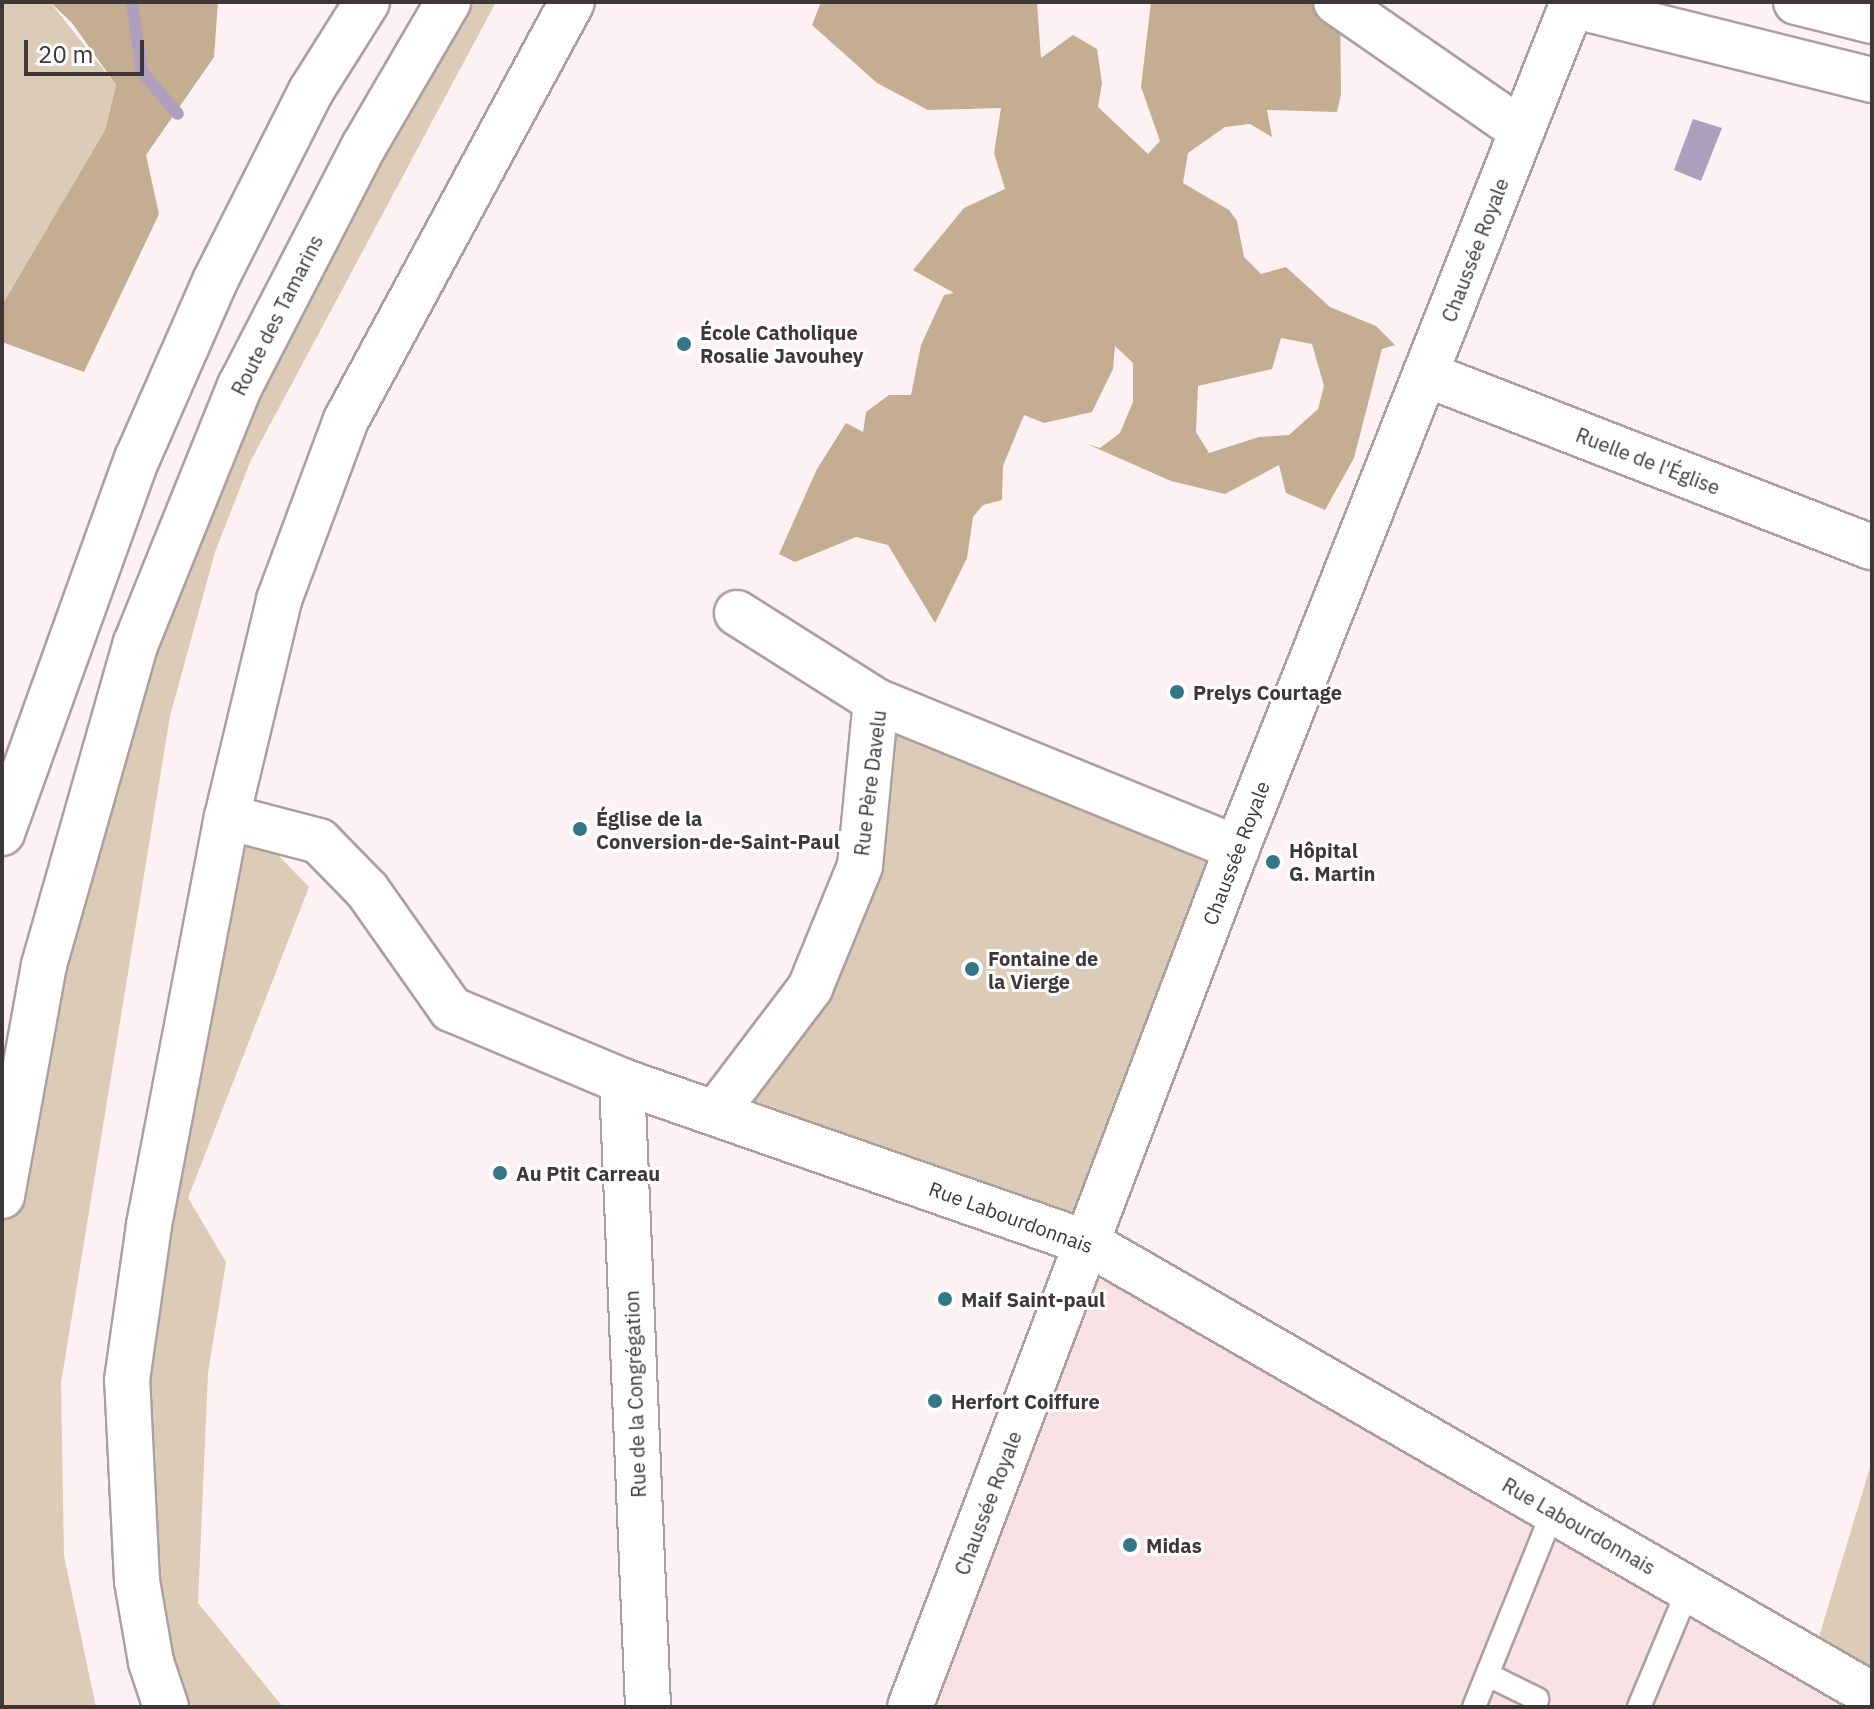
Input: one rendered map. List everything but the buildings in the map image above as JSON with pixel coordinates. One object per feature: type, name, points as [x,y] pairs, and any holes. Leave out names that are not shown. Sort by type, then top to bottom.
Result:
[{"type":"main road","points":[[2,833],[76,618],[137,459],[215,281],[311,91],[367,2]]},
{"type":"main road","name":"Route des Tamarins","points":[[2,1196],[44,965],[136,643],[240,386],[364,146],[448,2]]},
{"type":"main road","points":[[166,1707],[151,1662],[137,1581],[127,1380],[149,1225],[279,600],[341,434],[572,2]]},
{"type":"main road","points":[[1336,2],[1522,131]]},
{"type":"main road","points":[[1796,2],[1872,21]]},
{"type":"main road","points":[[1572,4],[1872,80]]},
{"type":"main road","name":"Chaussée Royale","points":[[910,1707],[1237,848],[1572,4]]},
{"type":"main road","name":"Ruelle de l'Église","points":[[1425,374],[1872,547]]},
{"type":"main road","points":[[737,613],[876,701]]},
{"type":"main road","name":"Rue Père Davelu","points":[[716,1112],[810,988],[860,866],[876,701],[1237,848]]},
{"type":"main road","name":"Rue Labourdonnais","points":[[235,818],[319,841],[367,890],[451,1009],[622,1081],[1088,1243],[1872,1695]]},
{"type":"main road","name":"Rue de la Congrégation","points":[[622,1081],[648,1707]]},
{"type":"lane","points":[[1474,1707],[1553,1511]]},
{"type":"lane","points":[[1639,1707],[1688,1590]]},
{"type":"lane","points":[[1488,1675],[1537,1699]]},
{"type":"shaded area","points":[[2,2],[50,2],[116,85],[105,130],[2,305]]},
{"type":"shaded area","points":[[50,2],[218,2],[214,57],[146,155],[159,214],[84,372],[2,342],[2,305],[105,130],[116,85],[72,23]]},
{"type":"shaded area","points":[[448,2],[496,2],[251,460],[215,552],[170,716],[61,1383],[64,1556],[96,1707],[2,1707],[2,1196],[136,643]]},
{"type":"shaded area","points":[[821,2],[1037,2],[1041,58],[1073,35],[1097,49],[1102,83],[1098,107],[1148,154],[1160,141],[1141,87],[1151,2],[1340,2],[1341,94],[1337,112],[1267,110],[1272,137],[1250,124],[1225,127],[1188,153],[1183,183],[1229,210],[1237,221],[1244,257],[1261,274],[1286,267],[1330,307],[1376,326],[1395,345],[1382,349],[1354,458],[1325,510],[1286,493],[1279,465],[1225,494],[1171,481],[1087,444],[1100,448],[1120,433],[1133,402],[1133,363],[1115,346],[1113,369],[1092,412],[1044,423],[1024,415],[1003,466],[1002,500],[983,505],[973,517],[967,558],[935,623],[888,545],[856,537],[795,562],[779,554],[817,469],[846,423],[863,432],[866,412],[889,395],[911,395],[921,345],[944,295],[954,293],[913,270],[964,208],[1005,189],[994,153],[1001,108],[928,110],[877,83],[812,25]],"holes":[[[1281,338],[1312,344],[1324,386],[1318,409],[1289,435],[1259,437],[1209,453],[1196,432],[1198,386],[1272,369]]]},
{"type":"shaded area","points":[[1693,119],[1722,128],[1701,181],[1674,170]]},
{"type":"shaded area","points":[[876,701],[1237,848],[1088,1243],[716,1112],[810,988]]},
{"type":"shaded area","points":[[243,819],[309,887],[188,1198],[226,1262],[208,1373],[198,1603],[283,1707],[166,1707],[127,1380]]},
{"type":"shaded area","points":[[1088,1243],[1872,1707],[910,1707]]},
{"type":"shaded area","points":[[1872,1461],[1872,1695],[1812,1660]]},
{"type":"waterway","points":[[132,2],[142,72],[178,114]]},
{"type":"place","name":"École Catholique Rosalie Javouhey","points":[[684,344]]},
{"type":"place","name":"Prelys Courtage","points":[[1177,692]]},
{"type":"place","name":"Église de la Conversion-de-Saint-Paul","points":[[580,829]]},
{"type":"place","name":"Hôpital G. Martin","points":[[1273,862]]},
{"type":"place","name":"Fontaine de la Vierge","points":[[972,969]]},
{"type":"place","name":"Au Ptit Carreau","points":[[500,1173]]},
{"type":"place","name":"Maif Saint-paul","points":[[945,1299]]},
{"type":"place","name":"Herfort Coiffure","points":[[935,1401]]},
{"type":"place","name":"Midas","points":[[1130,1545]]}]
